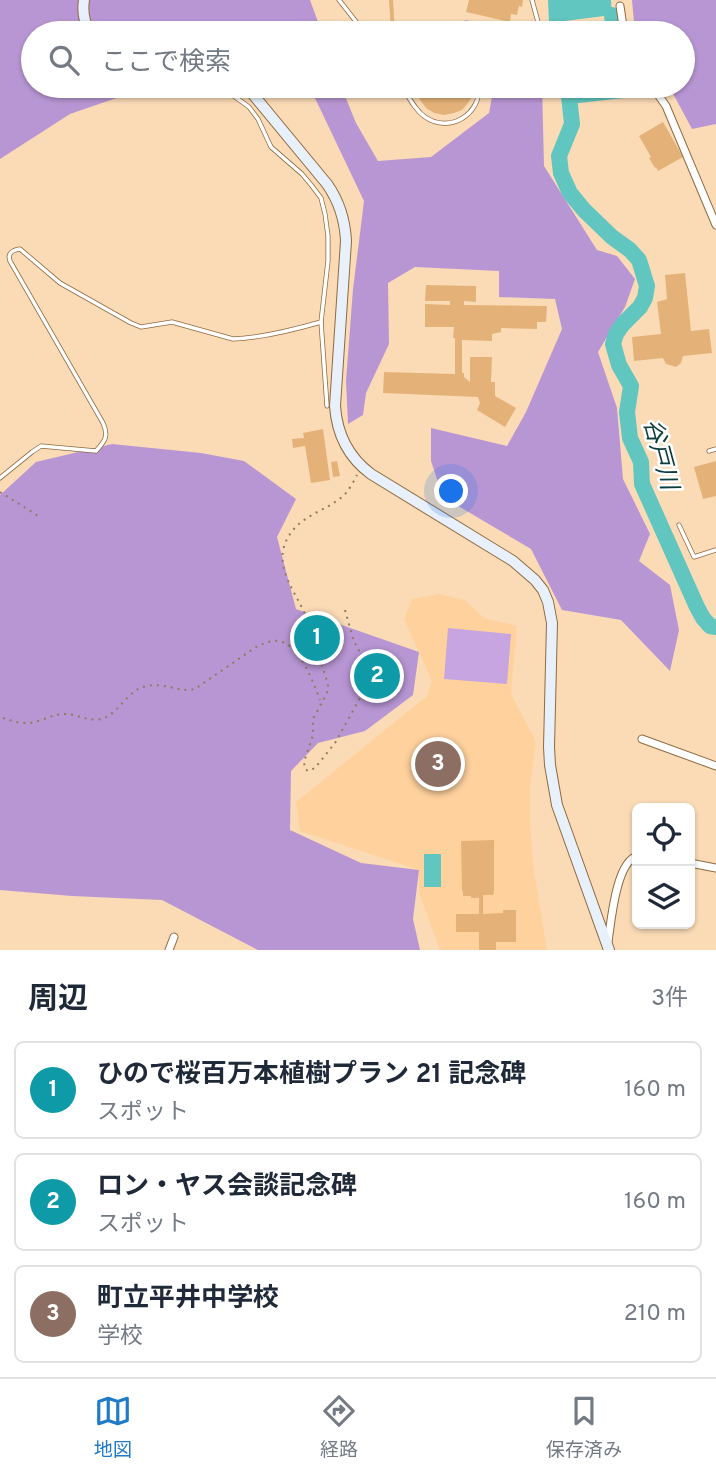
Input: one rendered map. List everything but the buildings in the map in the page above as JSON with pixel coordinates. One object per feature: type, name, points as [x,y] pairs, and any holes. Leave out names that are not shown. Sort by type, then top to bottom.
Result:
[{"type":"street","points":[[84,0],[85,21]]},
{"type":"street","points":[[620,3],[622,21]]},
{"type":"street","points":[[256,98],[335,195],[346,229],[336,415],[341,438],[352,457],[362,467],[513,561],[536,580],[548,602],[552,623],[549,747],[553,784],[557,805],[608,948]]},
{"type":"street","points":[[660,98],[716,225]]},
{"type":"street","points":[[642,739],[716,766]]},
{"type":"street","points":[[608,948],[619,883],[625,866],[632,858]]},
{"type":"street","points":[[695,864],[716,868]]},
{"type":"street","points":[[169,950],[174,937]]},
{"type":"lane","points":[[339,0],[356,21]]},
{"type":"lane","points":[[533,0],[538,21]]},
{"type":"lane","points":[[236,98],[248,107],[258,120],[271,147],[302,174],[321,198],[328,236],[321,322],[327,406]]},
{"type":"lane","points":[[409,98],[424,116],[440,123],[457,122],[470,113],[478,98]]},
{"type":"lane","points":[[0,478],[41,446],[96,451],[107,438],[107,430],[10,261],[10,254],[14,250],[20,249],[60,283],[141,327],[172,322],[233,339],[244,339],[321,322]]},
{"type":"lane","points":[[709,452],[716,449]]},
{"type":"lane","points":[[679,525],[694,557],[716,550]]},
{"type":"path","points":[[345,610],[354,642],[372,673],[371,684],[335,743],[320,763],[312,771],[308,771],[304,762],[313,735],[313,719],[328,686],[306,617],[285,575],[283,550],[286,539],[294,529],[303,520],[346,493],[362,467]]},
{"type":"path","points":[[0,492],[40,517]]},
{"type":"path","points":[[3,718],[33,723],[66,714],[96,720],[106,718],[139,688],[158,684],[186,691],[195,688],[256,647],[275,641],[291,648],[300,657],[321,701]]},
{"type":"shaded area","points":[[0,0],[310,0],[318,21],[21,21],[21,98],[116,98],[70,114],[0,159]]},
{"type":"shaded area","points":[[632,0],[716,0],[716,124],[692,129],[675,98],[695,98],[695,21],[634,21]]},
{"type":"shaded area","points":[[315,98],[346,98],[356,123],[378,161],[431,157],[489,113],[492,98],[542,98],[544,166],[597,250],[617,256],[635,279],[625,307],[598,352],[617,408],[623,479],[650,534],[639,561],[670,585],[679,630],[670,671],[621,620],[562,610],[531,549],[443,497],[431,461],[431,428],[507,446],[526,412],[562,329],[555,299],[499,297],[499,271],[415,267],[388,283],[389,344],[366,393],[363,415],[348,424],[346,381],[353,289],[364,201]]},
{"type":"shaded area","points":[[112,444],[201,453],[244,461],[296,499],[277,537],[296,609],[419,652],[413,695],[365,731],[318,743],[291,771],[290,830],[361,863],[419,870],[413,919],[420,950],[258,950],[162,900],[0,890],[0,495],[36,462]]},
{"type":"shaded area","points":[[439,594],[465,600],[484,618],[517,626],[511,694],[536,741],[530,788],[530,821],[533,865],[547,950],[440,950],[419,893],[419,870],[300,831],[296,802],[427,696],[432,681],[404,619],[412,599]]},
{"type":"shaded area","points":[[448,628],[511,634],[507,684],[444,679]]},
{"type":"water","points":[[548,0],[611,0],[612,15],[549,21]]},
{"type":"water","points":[[424,854],[441,854],[441,887],[424,887]]},
{"type":"waterway","name":"谷戸川","points":[[612,15],[613,21]]},
{"type":"waterway","name":"谷戸川","points":[[569,98],[572,124],[559,156],[561,173],[570,193],[584,210],[639,260],[647,286],[640,307],[623,324],[613,344],[619,365],[631,386],[627,412],[630,438],[641,462],[642,484],[697,607],[710,626],[716,627]]},
{"type":"place","name":"ひので桜百万本植樹プラン 21 記念碑","points":[[317,638]]},
{"type":"place","name":"ロン・ヤス会談記念碑","points":[[377,676]]},
{"type":"place","name":"町立平井中学校","points":[[438,764]]}]
